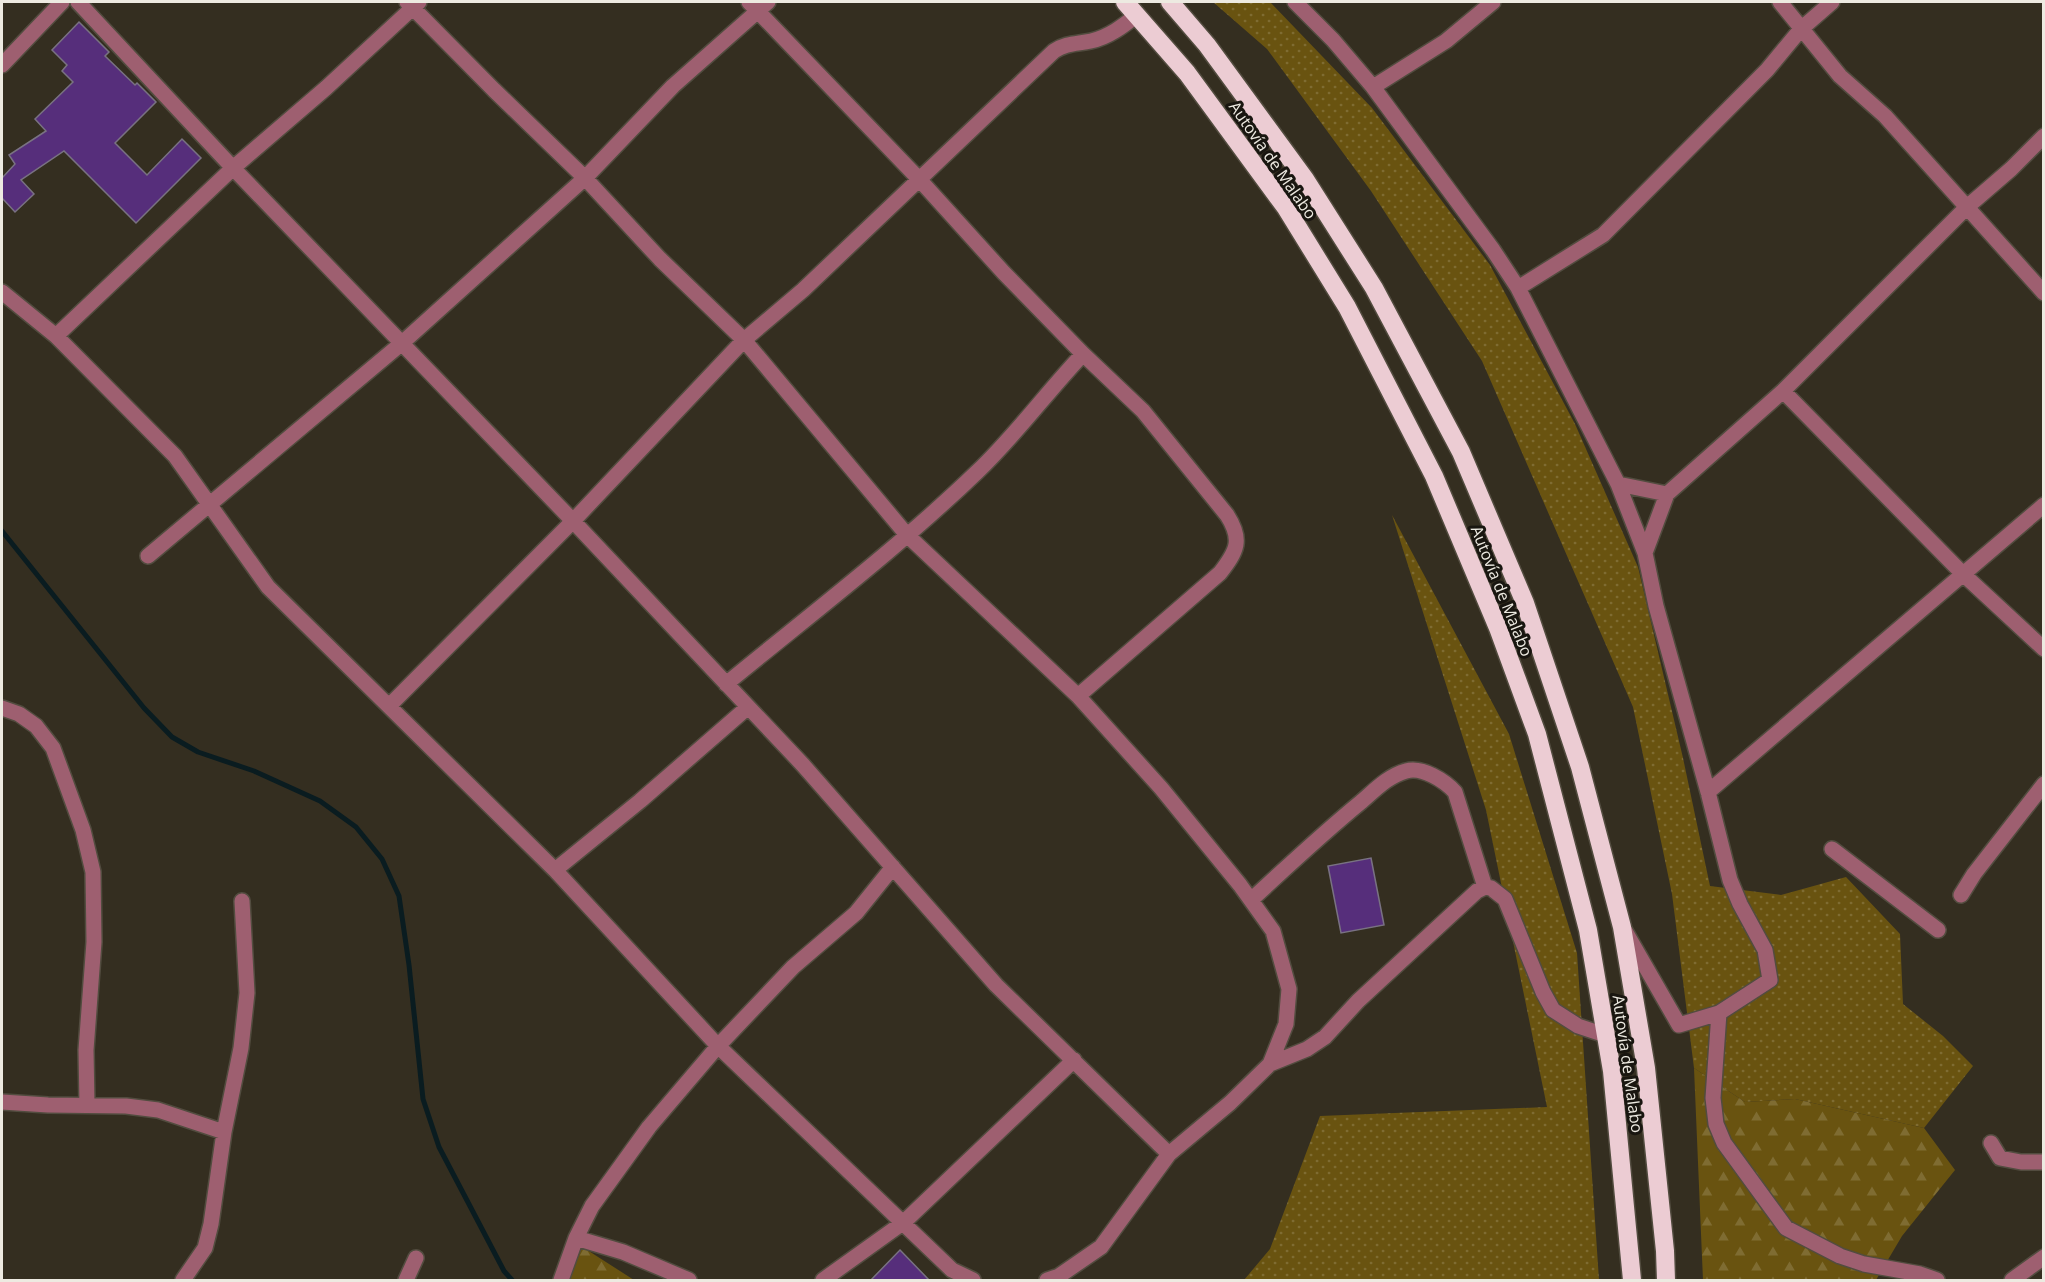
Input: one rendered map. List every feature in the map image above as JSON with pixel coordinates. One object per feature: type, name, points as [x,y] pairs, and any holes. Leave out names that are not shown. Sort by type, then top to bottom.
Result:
[{"type":"highway","name":"Autovía de Malabo","points":[[1125,2],[1187,73],[1286,208],[1347,307],[1434,476],[1498,628],[1537,734],[1588,930],[1612,1071],[1632,1262],[1632,1281]]},
{"type":"highway","name":"Autovía de Malabo","points":[[1170,2],[1207,45],[1305,179],[1374,288],[1461,452],[1525,603],[1580,767],[1622,927],[1646,1068],[1665,1251],[1665,1281]]},
{"type":"street","points":[[2,65],[62,2]]},
{"type":"street","points":[[78,2],[233,168],[573,521],[748,707],[996,985],[1169,1154]]},
{"type":"street","points":[[1296,2],[1334,40],[1373,87],[1493,250],[1518,288],[1618,484],[1645,553],[1656,606],[1730,880],[1765,950],[1770,980],[1719,1013],[1679,1025],[1622,927]]},
{"type":"street","points":[[1373,87],[1446,41],[1493,2]]},
{"type":"street","points":[[1780,2],[1840,76],[1885,116],[2043,293]]},
{"type":"street","points":[[1518,288],[1603,235],[1767,70],[1801,29],[1832,2]]},
{"type":"street","points":[[56,336],[233,168],[326,88],[413,4],[494,90],[585,178],[660,259],[744,340],[907,535],[1078,696],[1161,788],[1273,931],[1289,989],[1286,1024],[1270,1064]]},
{"type":"street","points":[[148,556],[402,343],[585,178],[673,86],[758,5],[1004,273],[1083,354],[1143,411],[1236,529],[1237,542],[1233,557],[1220,573],[1078,696]]},
{"type":"street","points":[[389,706],[573,521],[744,340],[803,290],[918,178],[1054,51],[1064,45],[1091,41],[1108,35],[1137,15]]},
{"type":"street","points":[[1645,553],[1667,495],[1783,391],[1967,207],[2011,169],[2043,136]]},
{"type":"street","points":[[2,292],[56,336],[175,456],[268,587],[555,870],[718,1046],[952,1270],[973,1281]]},
{"type":"street","points":[[726,684],[907,535],[997,453],[1083,354]]},
{"type":"street","points":[[1783,391],[1963,574],[2043,649]]},
{"type":"street","points":[[1618,484],[1667,495]]},
{"type":"street","points":[[1708,792],[2043,506]]},
{"type":"street","points":[[555,870],[640,801],[748,707]]},
{"type":"street","points":[[2,708],[19,714],[36,726],[53,748],[82,830],[93,872],[94,942],[86,1050],[87,1105]]},
{"type":"street","points":[[1251,900],[1340,819],[1391,777],[1408,770],[1421,771],[1438,778],[1455,792],[1485,887]]},
{"type":"street","points":[[1961,895],[1985,858],[2043,784]]},
{"type":"street","points":[[1832,849],[1938,930]]},
{"type":"street","points":[[563,1276],[576,1238],[592,1206],[649,1127],[718,1046],[793,967],[856,913],[893,867]]},
{"type":"street","points":[[1047,1281],[1059,1276],[1101,1247],[1169,1154],[1230,1103],[1270,1064],[1307,1049],[1324,1037],[1366,994],[1477,891],[1485,887],[1491,888],[1505,899],[1543,992],[1553,1010],[1578,1026],[1605,1035]]},
{"type":"street","points":[[183,1281],[205,1248],[211,1224],[224,1132],[241,1048],[247,993],[242,901]]},
{"type":"street","points":[[1719,1013],[1713,1098],[1716,1124],[1724,1143],[1786,1228],[1840,1256],[1864,1264],[1920,1274],[1937,1281]]},
{"type":"street","points":[[823,1281],[903,1222],[1074,1060]]},
{"type":"street","points":[[2,1102],[126,1106],[158,1110],[224,1132]]},
{"type":"street","points":[[1991,1143],[2000,1158],[2021,1162],[2043,1162]]},
{"type":"street","points":[[576,1238],[623,1252],[689,1281]]},
{"type":"street","points":[[2012,1281],[2043,1257]]},
{"type":"street","points":[[406,1281],[416,1258]]},
{"type":"green space","points":[[1213,2],[1270,2],[1372,108],[1490,265],[1575,424],[1638,567],[1683,758],[1710,886],[1781,895],[1846,877],[1900,934],[1903,1004],[1943,1036],[1973,1066],[1924,1128],[1795,1099],[1745,1102],[1694,1068],[1672,894],[1633,707],[1482,361],[1371,191],[1267,49]]},
{"type":"green space","points":[[1392,515],[1509,734],[1577,953],[1599,1280],[1244,1280],[1270,1249],[1320,1116],[1547,1107],[1486,810]]},
{"type":"green space","points":[[1694,1068],[1745,1102],[1795,1099],[1924,1128],[1955,1170],[1902,1236],[1876,1280],[1703,1280]]},
{"type":"green space","points":[[570,1239],[634,1280],[556,1280]]},
{"type":"building","points":[[79,22],[109,52],[105,56],[156,102],[115,143],[147,175],[182,139],[201,158],[136,223],[64,151],[21,180],[34,194],[15,212],[2,198],[2,178],[15,164],[9,155],[46,131],[35,119],[73,82],[62,71],[67,65],[52,50]]},
{"type":"building","points":[[1371,858],[1384,925],[1341,933],[1328,866]]},
{"type":"building","points":[[900,1250],[930,1281],[870,1281]]},
{"type":"waterway","points":[[2,531],[144,708],[172,737],[198,752],[254,771],[320,801],[356,827],[382,859],[399,896],[409,965],[423,1099],[439,1147],[504,1271],[512,1280]]}]
